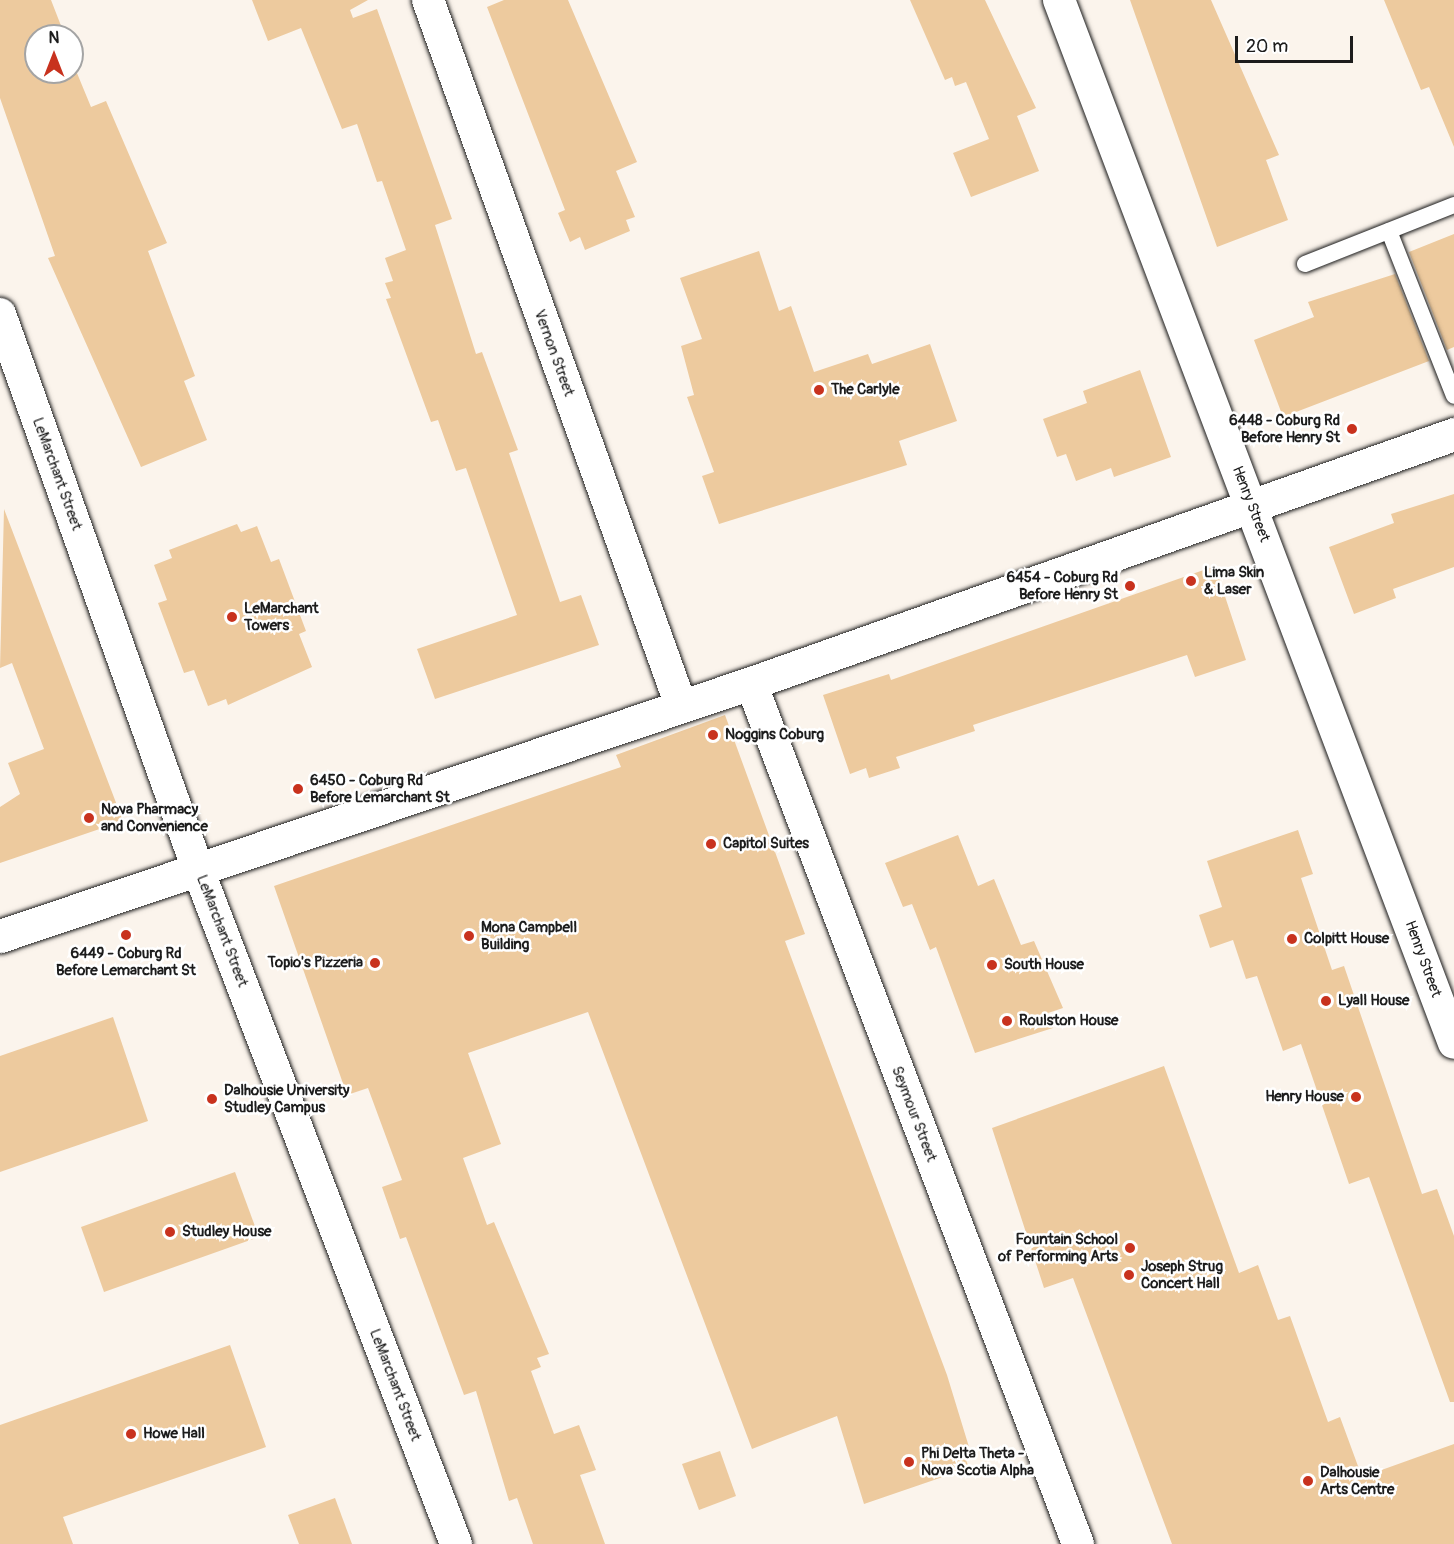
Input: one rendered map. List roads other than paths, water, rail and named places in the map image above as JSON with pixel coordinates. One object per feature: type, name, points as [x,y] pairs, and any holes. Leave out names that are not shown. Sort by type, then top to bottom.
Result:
[{"type":"street","name":"Vernon Street","points":[[428,0],[681,706]]},
{"type":"street","name":"Henry Street","points":[[1059,0],[1454,1043]]},
{"type":"street","name":"LeMarchant Street","points":[[0,314],[197,867],[456,1544]]},
{"type":"street","points":[[0,936],[197,867],[751,683],[1454,434]]},
{"type":"street","name":"Seymour Street","points":[[751,683],[1078,1544]]},
{"type":"lane","points":[[1305,264],[1454,205]]},
{"type":"lane","points":[[1389,231],[1454,396]]},
{"type":"place","name":"The Carlyle","points":[[819,390]]},
{"type":"place","name":"6448 - Coburg Rd Before Henry St","points":[[1352,429]]},
{"type":"place","name":"Lima Skin & Laser","points":[[1191,581]]},
{"type":"place","name":"6454 - Coburg Rd Before Henry St","points":[[1130,586]]},
{"type":"place","name":"LeMarchant Towers","points":[[232,617]]},
{"type":"place","name":"Noggins Coburg","points":[[713,735]]},
{"type":"place","name":"6450 - Coburg Rd Before Lemarchant St","points":[[298,789]]},
{"type":"place","name":"Nova Pharmacy and Convenience","points":[[89,818]]},
{"type":"place","name":"Capitol Suites","points":[[711,844]]},
{"type":"place","name":"6449 - Coburg Rd Before Lemarchant St","points":[[126,935]]},
{"type":"place","name":"Mona Campbell Building","points":[[469,936]]},
{"type":"place","name":"Colpitt House","points":[[1292,939]]},
{"type":"place","name":"Topio's Pizzeria","points":[[375,963]]},
{"type":"place","name":"South House","points":[[992,965]]},
{"type":"place","name":"Lyall House","points":[[1326,1001]]},
{"type":"place","name":"Roulston House","points":[[1007,1021]]},
{"type":"place","name":"Henry House","points":[[1356,1097]]},
{"type":"place","name":"Dalhousie University Studley Campus","points":[[212,1099]]},
{"type":"place","name":"Studley House","points":[[170,1232]]},
{"type":"place","name":"Fountain School of Performing Arts","points":[[1130,1248]]},
{"type":"place","name":"Joseph Strug Concert Hall","points":[[1129,1275]]},
{"type":"place","name":"Howe Hall","points":[[131,1434]]},
{"type":"place","name":"Phi Delta Theta - Nova Scotia Alpha","points":[[909,1462]]},
{"type":"place","name":"Dalhousie Arts Centre","points":[[1308,1481]]}]
